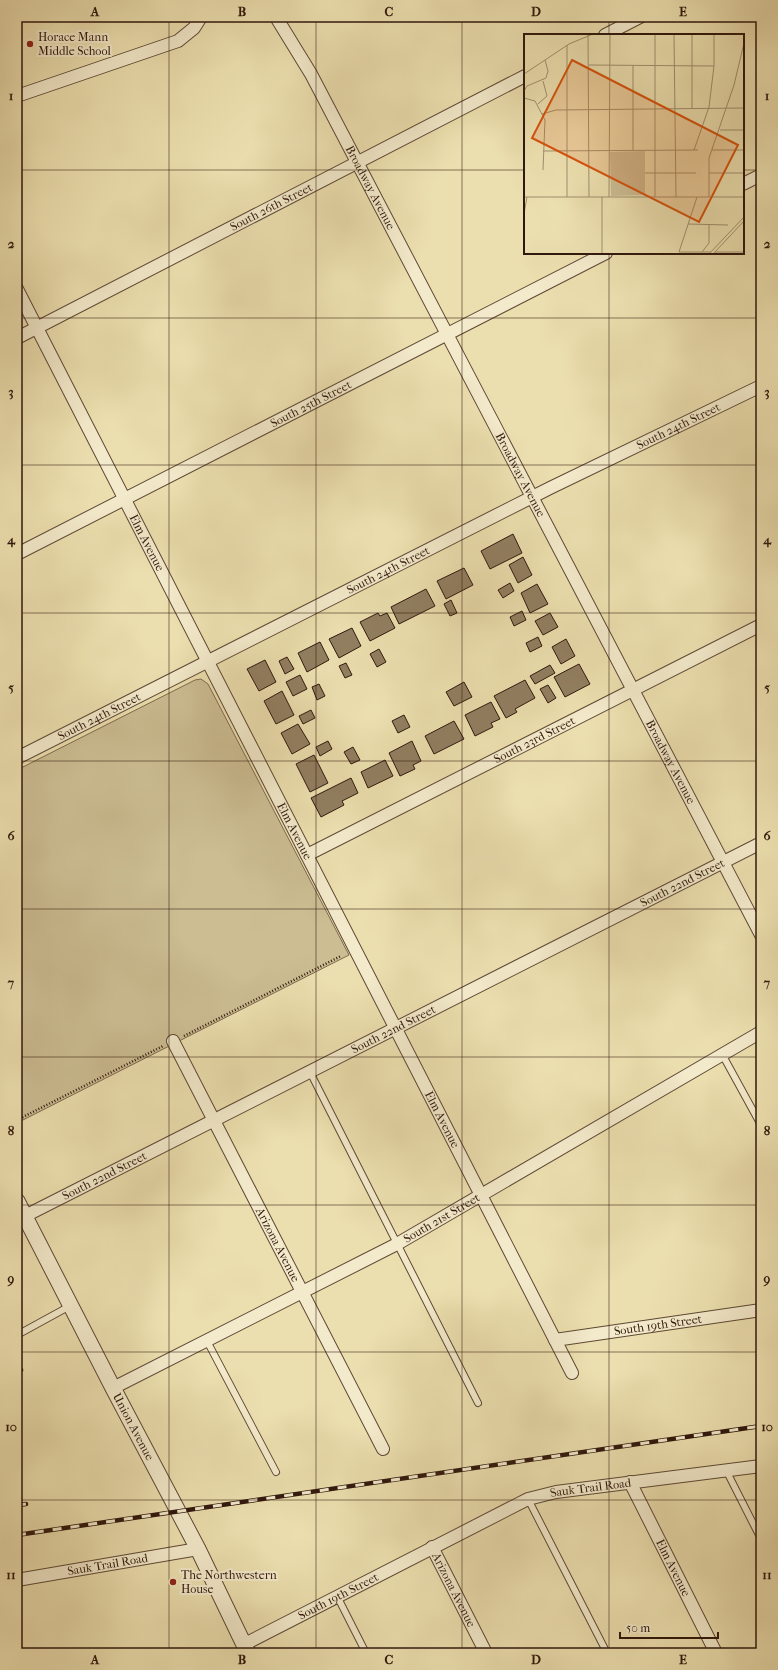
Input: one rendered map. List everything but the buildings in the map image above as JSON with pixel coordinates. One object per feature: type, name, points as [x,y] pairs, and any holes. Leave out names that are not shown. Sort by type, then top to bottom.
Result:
[{"type":"street","points":[[17,96],[178,41],[194,28],[201,17]]},
{"type":"street","name":"Broadway Avenue","points":[[276,17],[311,74],[634,689],[761,935]]},
{"type":"street","points":[[607,34],[640,17]]},
{"type":"street","name":"South 26th Street","points":[[17,338],[524,77]]},
{"type":"street","points":[[744,184],[761,175]]},
{"type":"street","name":"South 25th Street","points":[[17,554],[446,333],[604,254]]},
{"type":"street","name":"Elm Avenue","points":[[17,289],[572,1373]]},
{"type":"street","name":"South 24th Street","points":[[17,758],[532,497],[761,386]]},
{"type":"street","name":"South 23rd Street","points":[[307,855],[761,625]]},
{"type":"street","name":"South 22nd Street","points":[[25,1216],[214,1122],[761,843]]},
{"type":"street","name":"South 21st Street","points":[[113,1388],[397,1244],[482,1196],[761,1032]]},
{"type":"street","name":"Arizona Avenue","points":[[173,1041],[383,1449]]},
{"type":"street","name":"Union Avenue","points":[[17,1201],[198,1549],[246,1649]]},
{"type":"street","name":"South 19th Street","points":[[555,1340],[761,1310]]},
{"type":"street","name":"Sauk Trail Road","points":[[432,1547],[528,1499],[556,1492],[761,1466]]},
{"type":"street","name":"Elm Avenue","points":[[630,1482],[716,1653]]},
{"type":"street","name":"Arizona Avenue","points":[[432,1547],[486,1653]]},
{"type":"street","name":"South 19th Street","points":[[246,1649],[338,1596],[432,1547]]},
{"type":"street","name":"Sauk Trail Road","points":[[17,1580],[198,1549]]},
{"type":"lane","points":[[722,1054],[761,1125]]},
{"type":"lane","points":[[310,1072],[478,1403]]},
{"type":"lane","points":[[17,1334],[71,1306]]},
{"type":"lane","points":[[207,1340],[276,1472]]},
{"type":"lane","points":[[726,1470],[761,1539]]},
{"type":"lane","points":[[528,1499],[607,1653]]},
{"type":"lane","points":[[338,1596],[366,1653]]},
{"type":"shaded area","points":[[201,679],[208,684],[349,955],[17,1123],[17,770],[195,680]]},
{"type":"railway","points":[[17,1372],[21,1370]]},
{"type":"railway","points":[[17,1535],[761,1426]]},
{"type":"railway","points":[[17,1505],[26,1504]]},
{"type":"place","name":"Horace Mann Middle School","points":[[30,44]]},
{"type":"place","name":"The Northwestern House","points":[[173,1582]]}]
